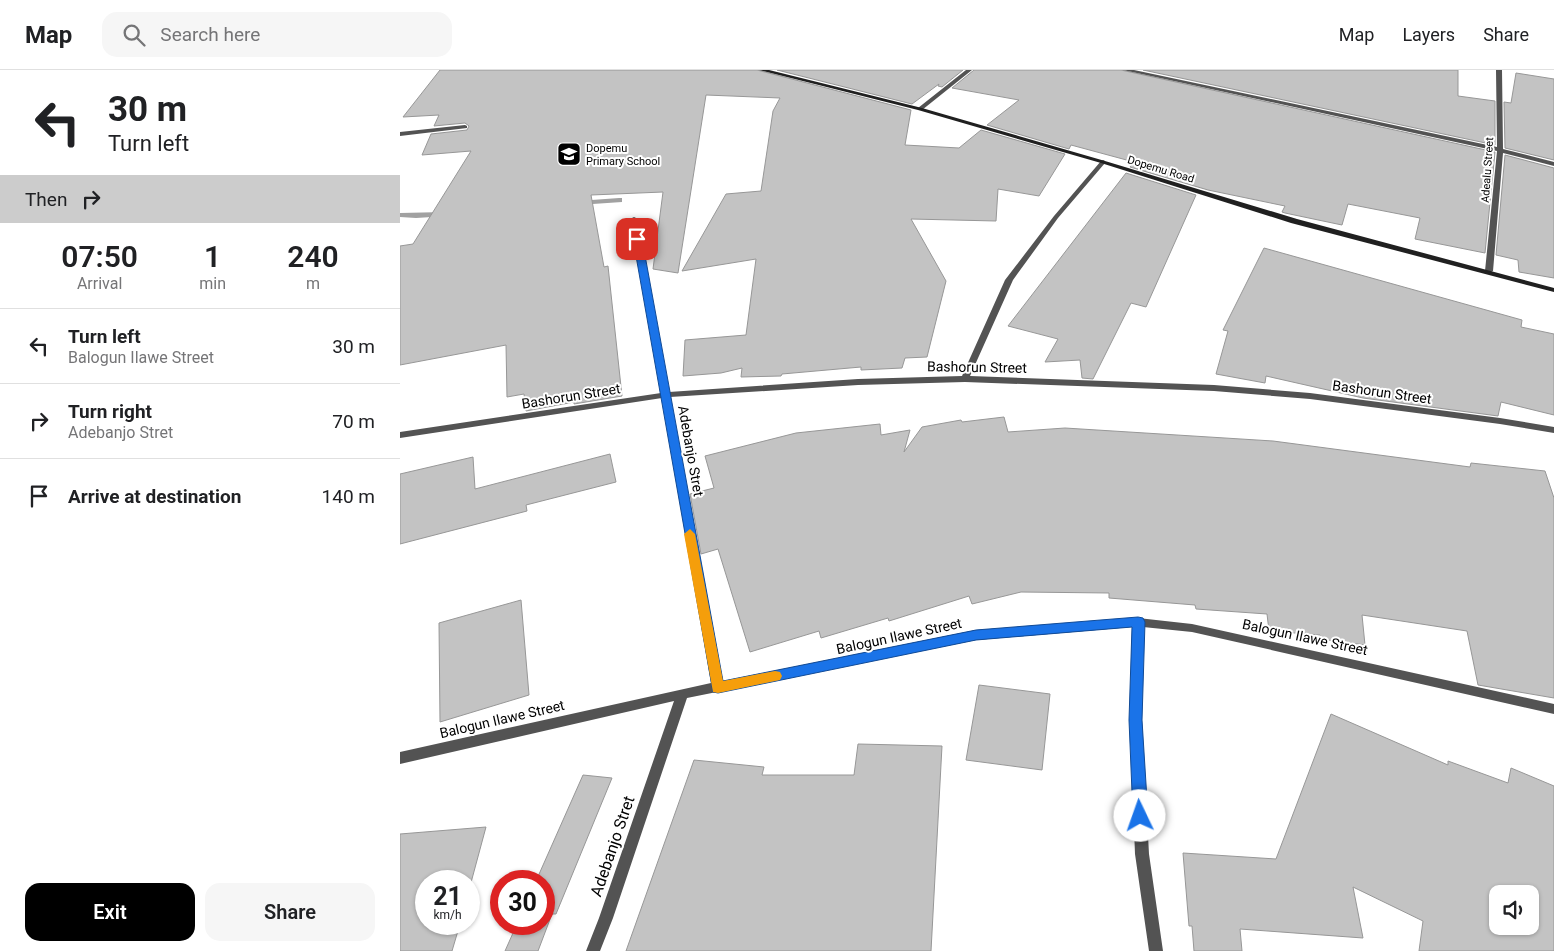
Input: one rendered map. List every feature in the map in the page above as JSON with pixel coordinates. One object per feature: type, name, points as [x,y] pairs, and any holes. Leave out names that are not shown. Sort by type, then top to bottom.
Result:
[{"type":"main road","name":"Dopemu Road","points":[[762,70],[920,109],[1103,162],[1294,221],[1554,290]]},
{"type":"street","points":[[920,109],[969,70]]},
{"type":"street","points":[[1126,70],[1500,150],[1554,164]]},
{"type":"street","name":"Adealu Street","points":[[1489,272],[1500,150],[1499,70]]},
{"type":"street","points":[[400,134],[465,127]]},
{"type":"street","points":[[965,379],[1009,280],[1056,217],[1103,162]]},
{"type":"street","name":"Adebanjo Stret","points":[[634,219],[664,396],[718,688]]},
{"type":"street","name":"Bashorun Street","points":[[400,435],[664,396],[858,382],[965,379],[1214,388],[1310,396],[1554,430]]},
{"type":"street","points":[[1138,622],[1136,720],[1142,854],[1156,951]]},
{"type":"street","name":"Balogun Ilawe Street","points":[[400,758],[682,694],[976,635],[1138,622],[1201,630],[1554,709]]},
{"type":"street","name":"Adebanjo Stret","points":[[593,951],[682,694]]},
{"type":"building","points":[[440,70],[757,70],[911,110],[905,145],[959,148],[981,130],[1065,154],[1039,196],[998,189],[996,221],[911,219],[946,281],[927,357],[905,358],[902,368],[861,370],[861,367],[782,374],[781,376],[741,377],[742,368],[721,373],[683,376],[685,340],[746,335],[756,259],[682,271],[726,194],[761,191],[773,111],[780,98],[706,95],[678,273],[653,269],[663,192],[591,195],[604,267],[608,266],[622,396],[526,411],[524,394],[507,397],[506,345],[400,365],[400,246],[413,244],[471,151],[422,155],[431,134],[467,130],[469,126],[465,123],[434,126],[439,115],[403,117]]},
{"type":"building","points":[[777,70],[963,70],[942,87],[938,86],[939,84],[912,104]]},
{"type":"building","points":[[974,70],[1121,70],[1495,152],[1485,253],[1415,239],[1420,218],[1348,204],[1342,225],[1285,213],[1282,212],[1285,206],[1208,190],[1130,167],[1134,162],[1071,145],[1069,149],[987,125],[1019,100],[952,88]]},
{"type":"building","points":[[1143,70],[1458,70],[1458,96],[1495,101],[1495,145]]},
{"type":"building","points":[[1516,73],[1554,79],[1554,160],[1505,148],[1504,102],[1511,103]]},
{"type":"building","points":[[1505,155],[1554,168],[1554,278],[1519,272],[1518,260],[1496,255]]},
{"type":"building","points":[[1126,173],[1196,195],[1146,307],[1131,303],[1093,379],[1082,378],[1080,360],[1045,362],[1058,339],[1008,326]]},
{"type":"building","points":[[1264,248],[1522,320],[1521,327],[1554,334],[1554,415],[1501,402],[1498,416],[1363,398],[1266,376],[1265,383],[1216,374],[1228,331],[1223,330]]},
{"type":"building","points":[[1004,417],[1008,432],[1065,428],[1273,441],[1470,467],[1471,463],[1545,471],[1554,498],[1554,698],[1478,685],[1467,631],[1362,615],[1365,645],[1320,639],[1320,635],[1269,631],[1267,614],[1196,609],[1195,605],[1109,598],[1109,593],[1021,592],[972,604],[969,596],[889,621],[888,618],[821,638],[819,631],[750,652],[718,549],[701,554],[690,494],[714,488],[705,456],[796,433],[880,424],[881,435],[910,430],[904,452],[922,427],[961,420],[962,422]]},
{"type":"building","points":[[610,454],[616,482],[526,505],[527,511],[400,544],[400,474],[473,457],[475,489]]},
{"type":"building","points":[[521,600],[529,695],[440,722],[439,623]]},
{"type":"building","points":[[979,685],[1050,694],[1042,770],[966,760]]},
{"type":"building","points":[[1331,714],[1448,765],[1448,761],[1508,783],[1511,768],[1554,786],[1554,951],[1419,951],[1423,921],[1353,887],[1363,938],[1240,929],[1242,951],[1194,951],[1192,926],[1189,926],[1183,853],[1276,859]]},
{"type":"building","points":[[858,744],[942,746],[931,951],[626,951],[694,760],[764,767],[762,775],[854,775]]},
{"type":"building","points":[[583,775],[612,778],[556,914],[555,870],[541,870]]},
{"type":"building","points":[[486,827],[474,870],[415,870],[415,935],[457,935],[452,951],[400,951],[400,834]]},
{"type":"building","points":[[512,935],[544,935],[538,951],[505,951]]},
{"type":"waterway","points":[[578,203],[619,200]]},
{"type":"waterway","points":[[400,215],[445,214]]},
{"type":"slow traffic","points":[[690,534],[718,688],[775,676]]},
{"type":"place","name":"Dopemu Primary School","points":[[569,154]]},
{"type":"route","points":[[637,239],[718,688],[976,635],[1138,622],[1136,720],[1140,816]]}]
